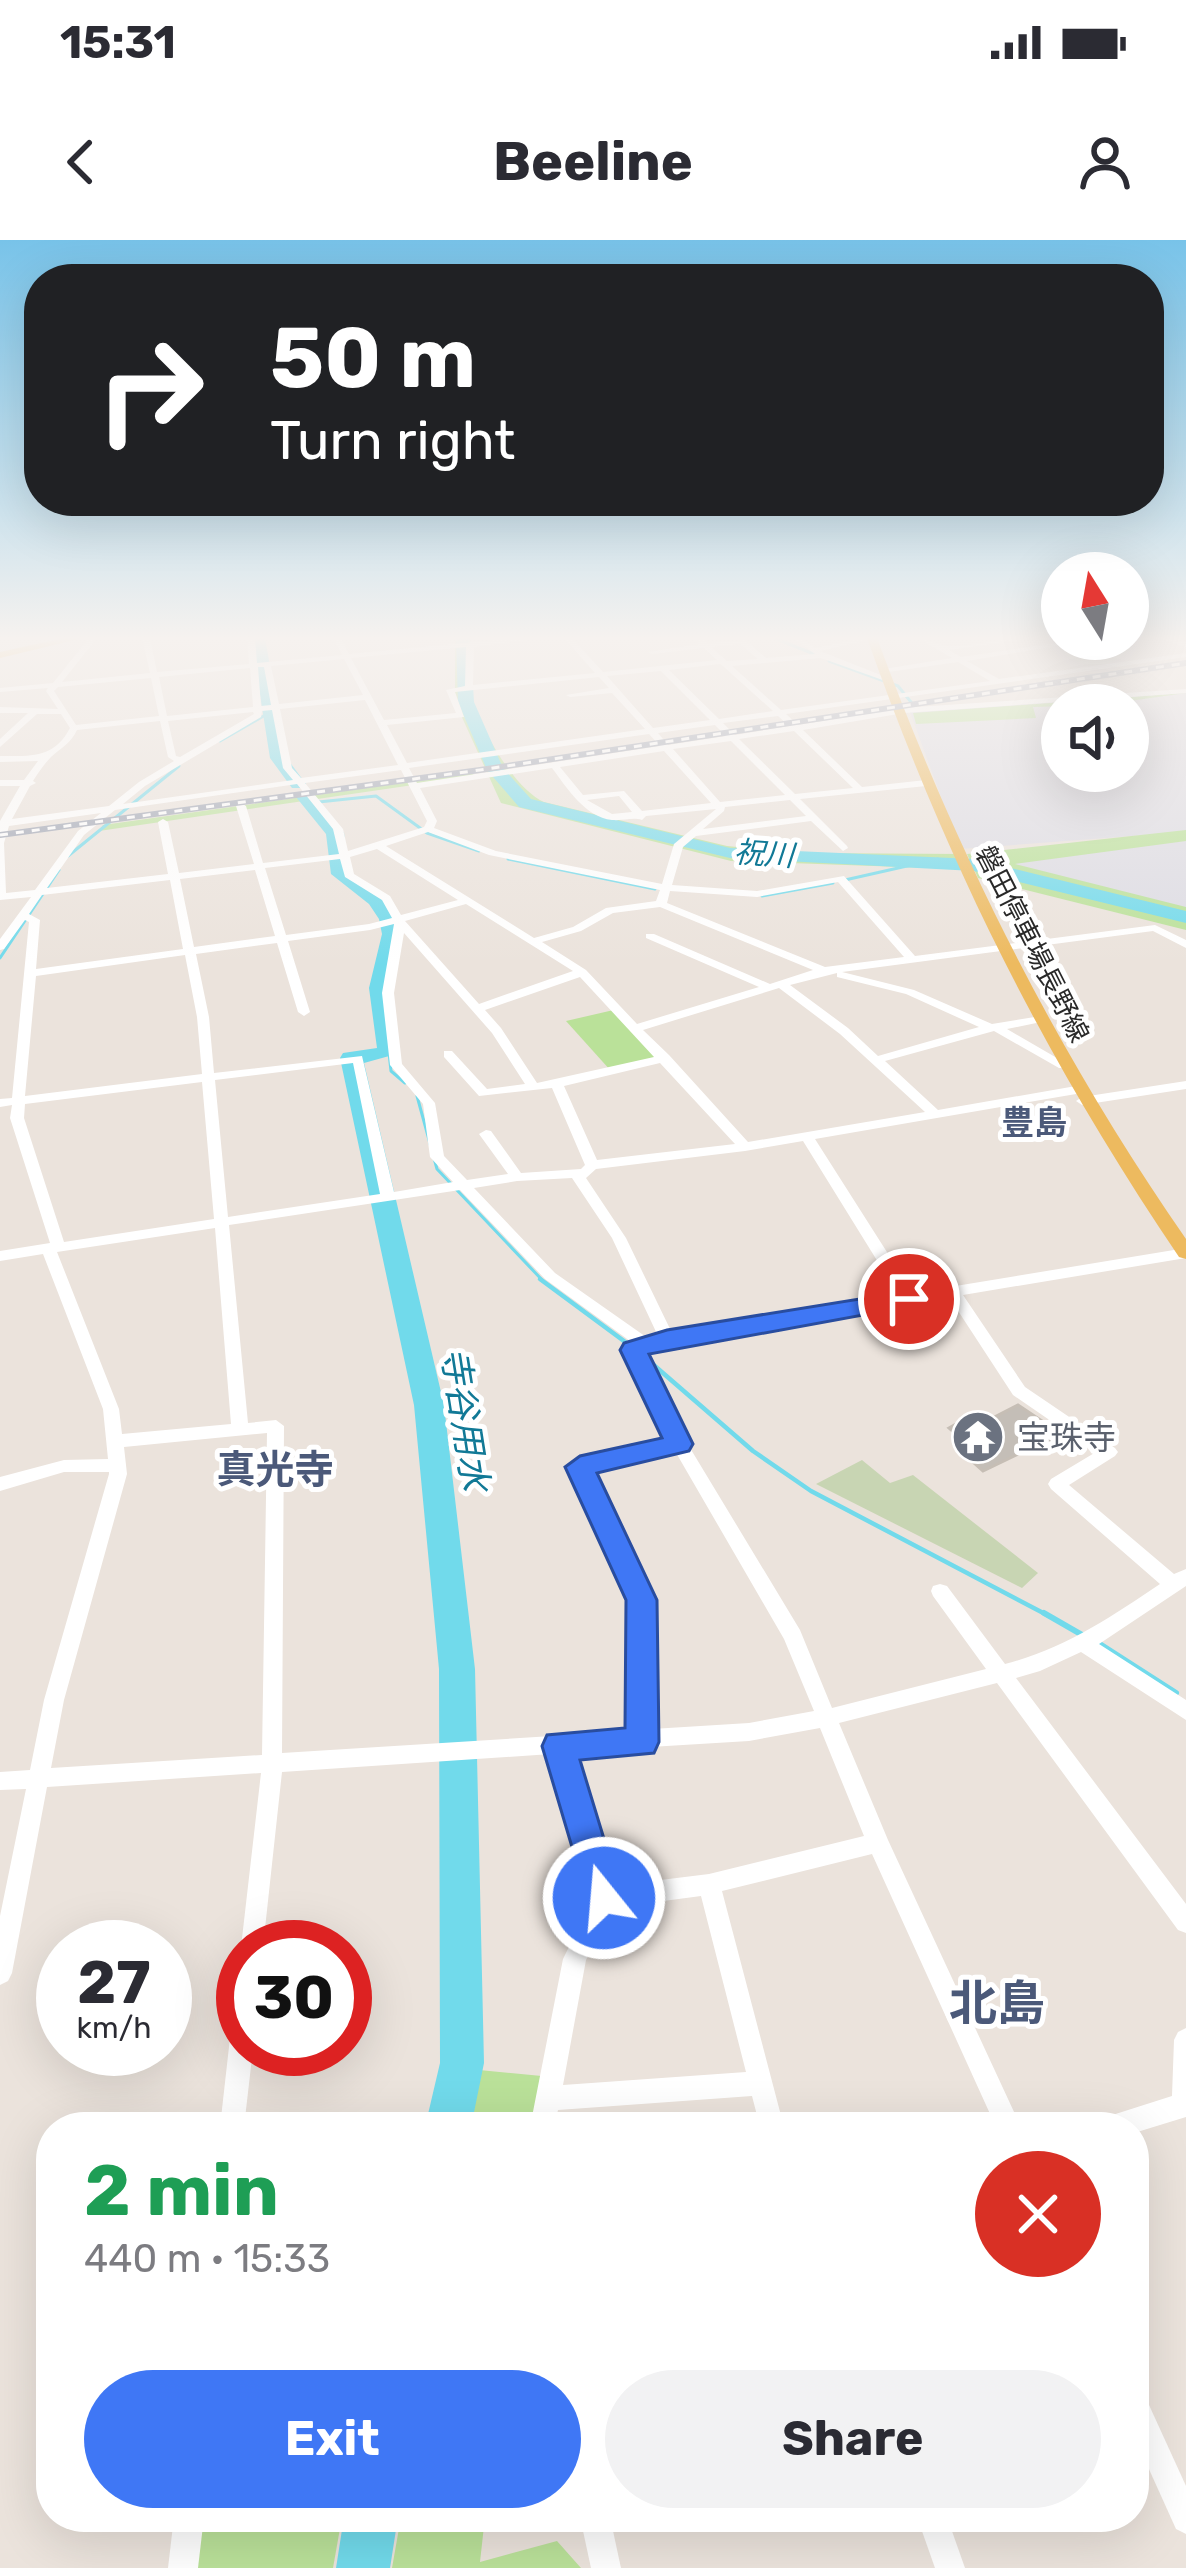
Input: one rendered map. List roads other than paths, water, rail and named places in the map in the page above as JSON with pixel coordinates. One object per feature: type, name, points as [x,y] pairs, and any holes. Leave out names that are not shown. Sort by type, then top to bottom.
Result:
[{"type":"main road","name":"磐田停車場長野線","points":[[913,747],[960,864],[1037,1019],[1079,1096],[1186,1253]]},
{"type":"street","points":[[59,747],[45,758],[0,824],[1,897],[344,856],[428,829],[493,853],[665,888],[757,894],[840,878],[913,960]]},
{"type":"street","points":[[170,747],[172,757],[179,760]]},
{"type":"street","points":[[0,947],[60,857],[106,811],[203,747]]},
{"type":"street","points":[[283,747],[288,768],[338,829],[350,875],[386,898],[400,922],[478,1008],[532,1087]]},
{"type":"street","points":[[394,747],[432,821],[428,829]]},
{"type":"street","points":[[0,824],[566,747]]},
{"type":"street","points":[[416,786],[675,747]]},
{"type":"street","points":[[742,747],[843,848]]},
{"type":"street","points":[[815,747],[861,791]]},
{"type":"street","points":[[666,748],[721,808]]},
{"type":"street","points":[[0,759],[45,758]]},
{"type":"street","points":[[555,766],[580,799],[610,817],[926,782]]},
{"type":"street","points":[[0,783],[32,783]]},
{"type":"street","points":[[580,799],[621,793],[642,817]]},
{"type":"street","points":[[241,806],[304,1012]]},
{"type":"street","points":[[661,904],[686,839],[721,808]]},
{"type":"street","points":[[686,839],[812,818]]},
{"type":"street","points":[[163,822],[190,951],[209,1078],[240,1430]]},
{"type":"street","points":[[379,845],[465,901],[538,940],[582,972],[745,1147]]},
{"type":"street","points":[[29,973],[400,922],[465,901]]},
{"type":"street","points":[[538,940],[577,929],[610,910],[661,904],[826,971],[910,992],[993,1027],[1063,1065]]},
{"type":"street","points":[[0,1973],[9,1879],[119,1465],[111,1409],[53,1246],[17,1118],[35,920],[23,916]]},
{"type":"street","points":[[400,922],[388,993],[396,1065],[429,1103],[437,1157],[550,1276],[645,1344]]},
{"type":"street","points":[[638,1028],[826,971],[1155,928],[1186,945]]},
{"type":"street","points":[[650,936],[774,985],[876,1060],[936,1114]]},
{"type":"street","points":[[478,1008],[582,972]]},
{"type":"street","points":[[876,1060],[1037,1019]]},
{"type":"street","points":[[448,1054],[484,1093],[557,1084],[665,1058]]},
{"type":"street","points":[[0,1103],[358,1060],[388,1198]]},
{"type":"street","points":[[557,1084],[588,1169]]},
{"type":"street","points":[[0,1256],[745,1147],[936,1114],[1186,1085]]},
{"type":"street","points":[[486,1133],[517,1178]]},
{"type":"street","points":[[806,1136],[909,1299]]},
{"type":"street","points":[[588,1169],[578,1177],[619,1238],[667,1339]]},
{"type":"street","points":[[1002,2112],[878,1843],[830,1718],[766,1585],[679,1444],[634,1354],[645,1344],[667,1339],[1186,1253]]},
{"type":"street","points":[[0,1780],[642,1742],[830,1718],[1002,1674],[1092,1640],[1180,1581],[1057,1484],[1109,1452],[1019,1391],[953,1292]]},
{"type":"street","points":[[118,1442],[276,1426],[272,1764],[255,1920]]},
{"type":"street","points":[[642,1742],[642,1600],[580,1467],[679,1444]]},
{"type":"street","points":[[0,1484],[64,1466],[119,1465]]},
{"type":"street","points":[[940,1591],[1179,1898],[1186,1922]]},
{"type":"street","points":[[1092,1640],[1186,1712]]},
{"type":"street","points":[[545,2112],[575,1959],[604,1898],[559,1746]]},
{"type":"street","points":[[604,1898],[709,1884],[878,1843]]},
{"type":"street","points":[[709,1884],[768,2112]]},
{"type":"street","points":[[1149,2116],[1184,2105],[1186,2040]]},
{"type":"street","points":[[234,2112],[238,2076]]},
{"type":"street","points":[[548,2098],[760,2083]]},
{"type":"street","points":[[1149,2437],[1186,2519]]},
{"type":"street","points":[[184,2568],[188,2532]]},
{"type":"street","points":[[598,2532],[606,2568]]},
{"type":"street","points":[[937,2532],[950,2568]]},
{"type":"waterway","name":"寺谷用水","points":[[276,747],[278,758],[298,784]]},
{"type":"waterway","name":"祝川","points":[[485,747],[495,770],[525,803],[730,853],[974,865],[1186,917]]},
{"type":"waterway","points":[[68,856],[179,766]]},
{"type":"waterway","points":[[309,803],[376,796],[427,833],[479,851]]},
{"type":"waterway","name":"寺谷用水","points":[[305,797],[335,833],[340,874],[376,900],[389,919],[392,934],[380,988],[389,1053],[351,1058],[429,1405],[457,1669],[462,2063],[451,2112]]},
{"type":"waterway","points":[[508,859],[655,889]]},
{"type":"waterway","points":[[845,880],[938,859]]},
{"type":"waterway","points":[[0,958],[59,870]]},
{"type":"waterway","points":[[762,896],[833,883]]},
{"type":"waterway","points":[[389,1053],[391,1071],[405,1083]]},
{"type":"waterway","points":[[417,1096],[437,1169],[544,1282]]},
{"type":"waterway","points":[[540,1279],[544,1282]]},
{"type":"waterway","points":[[544,1282],[632,1347]]},
{"type":"waterway","points":[[641,1354],[753,1451],[811,1491],[1049,1616]]},
{"type":"waterway","points":[[1044,1613],[1084,1636]]},
{"type":"waterway","points":[[1095,1641],[1176,1693]]},
{"type":"waterway","name":"寺谷用水","points":[[363,2568],[369,2532]]},
{"type":"railway","points":[[0,835],[634,747]]},
{"type":"place","name":"宝珠寺","points":[[978,1437]]},
{"type":"district","name":"豊島","points":[[1034,1122]]},
{"type":"district","name":"真光寺","points":[[275,1470]]},
{"type":"district","name":"北島","points":[[997,2003]]}]
